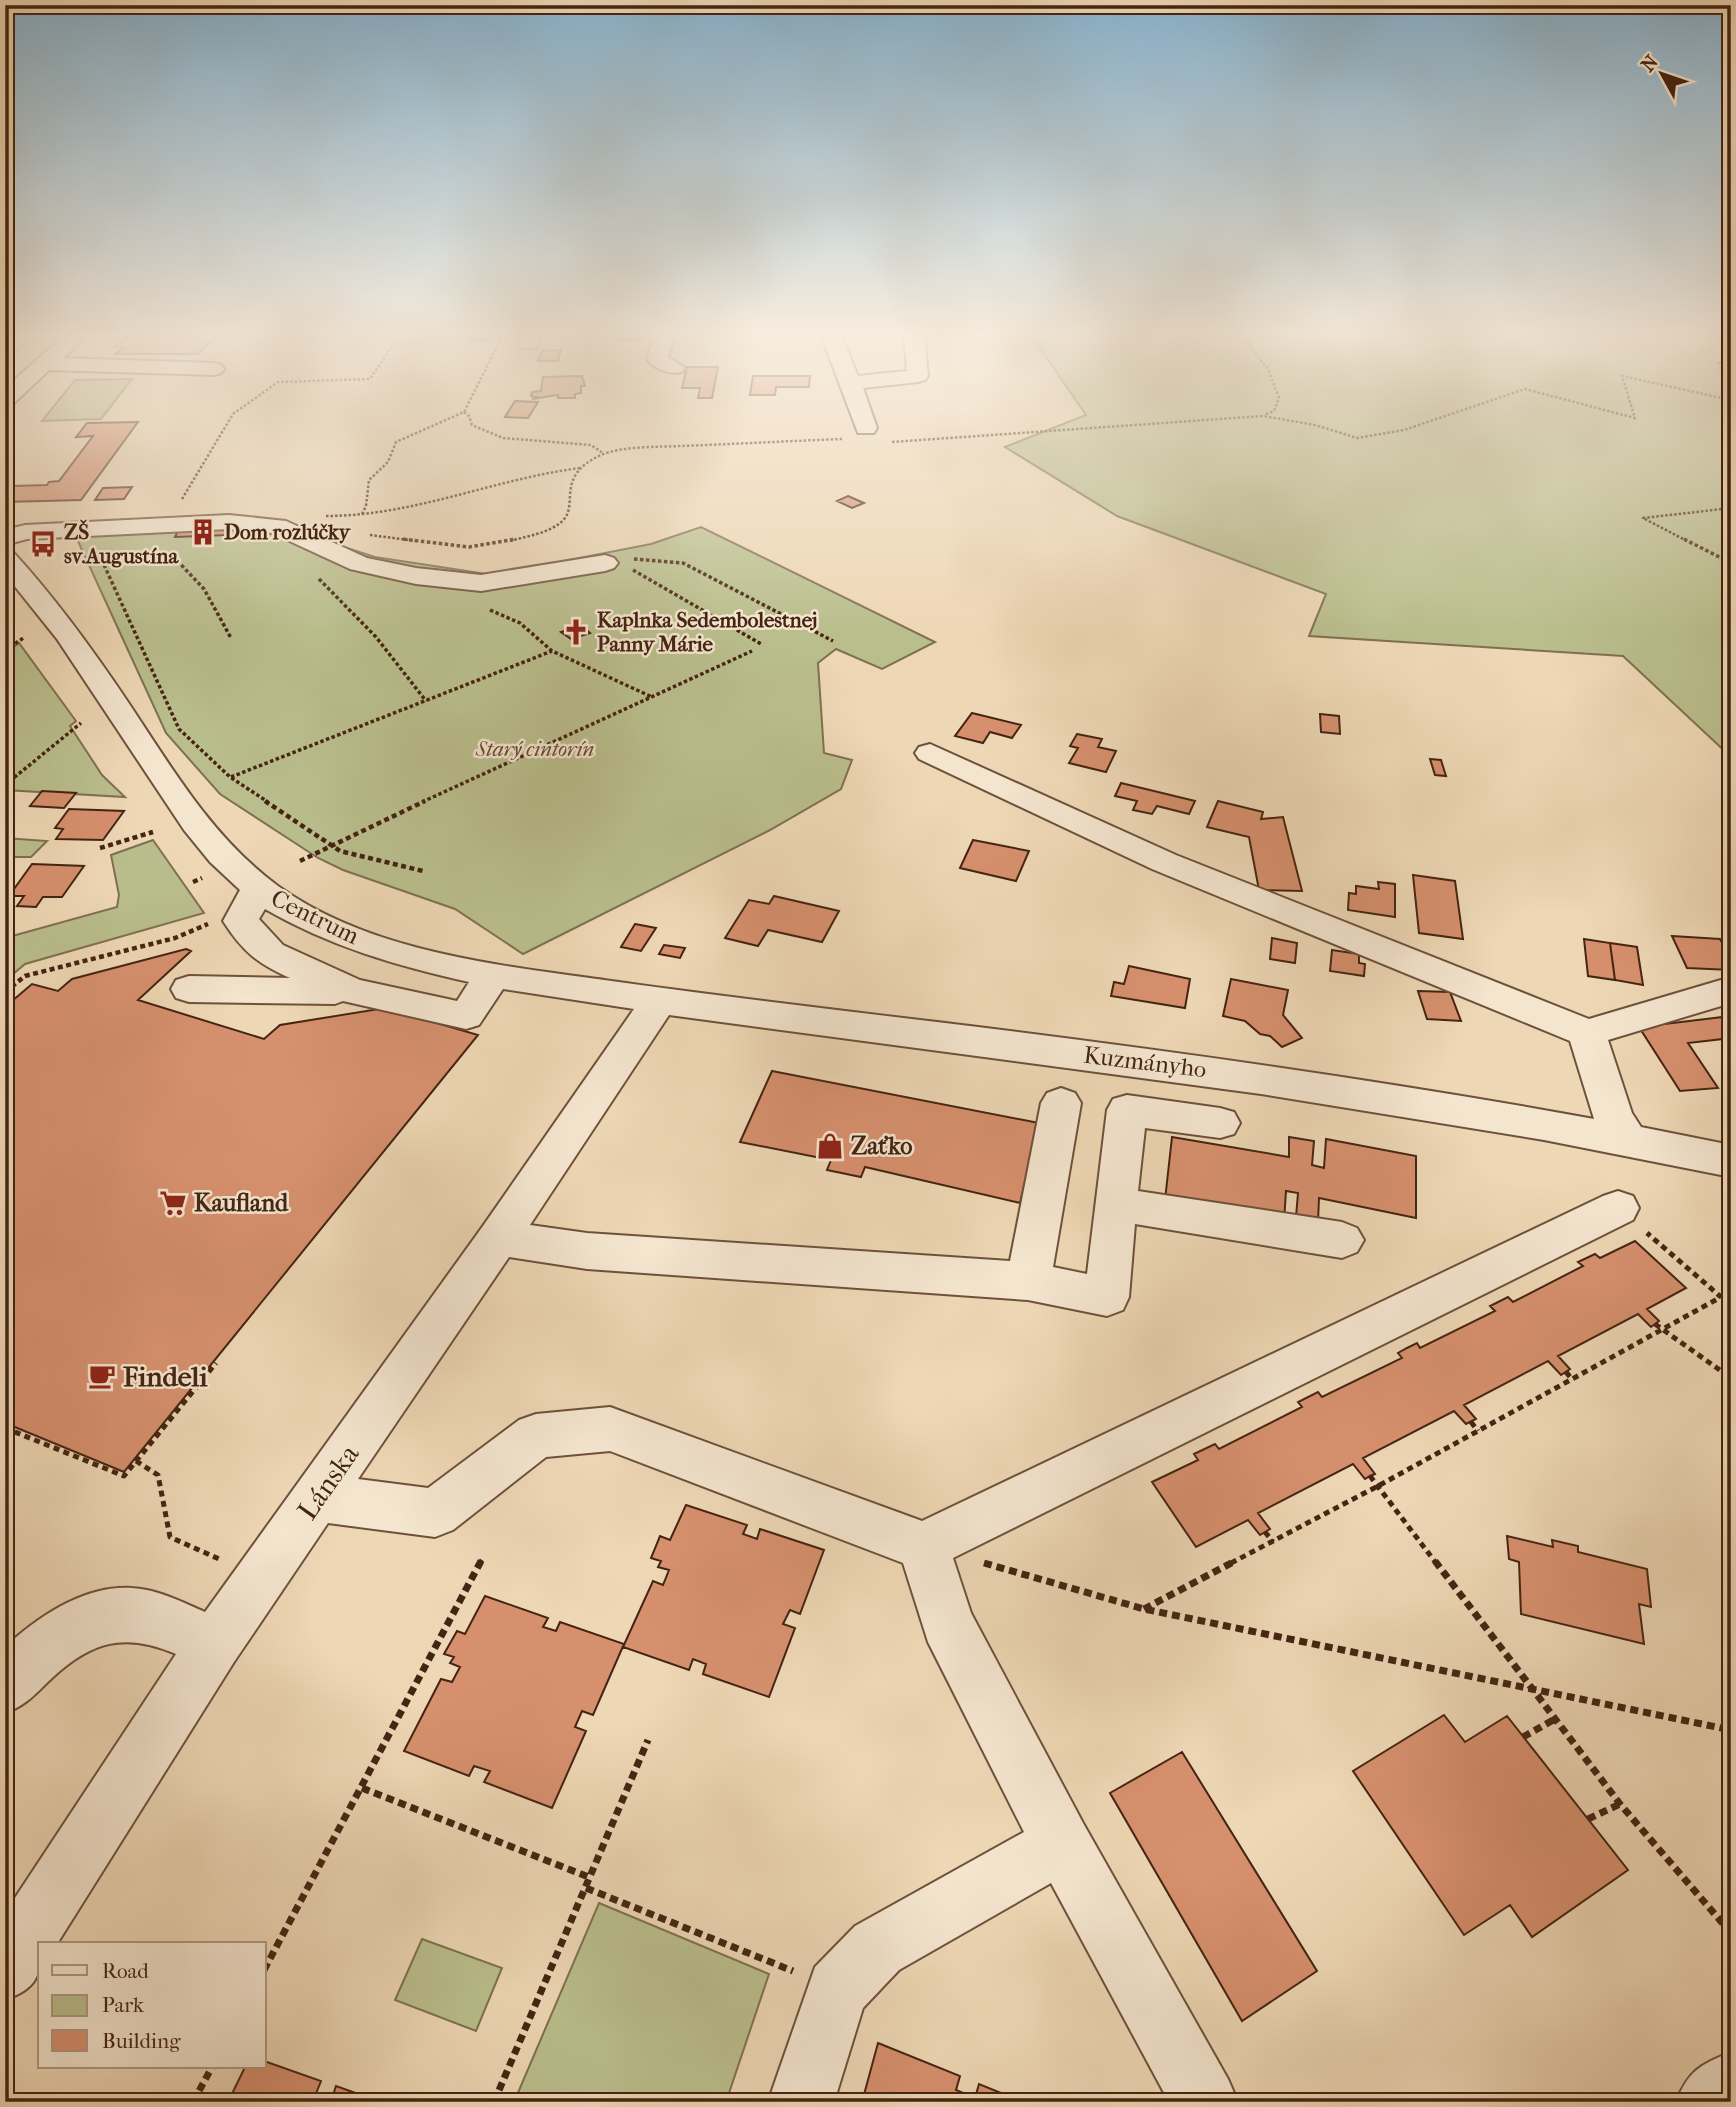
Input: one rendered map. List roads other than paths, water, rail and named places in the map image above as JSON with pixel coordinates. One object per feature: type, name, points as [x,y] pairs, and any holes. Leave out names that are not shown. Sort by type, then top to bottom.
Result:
[{"type":"street","points":[[5,538],[25,532],[90,537],[168,524],[229,522],[277,526],[359,564],[416,576],[481,583],[605,563]]},
{"type":"street","name":"Centrum","points":[[5,558],[83,657],[208,842],[258,888],[277,901],[321,924],[366,942],[493,975],[659,1000]]},
{"type":"street","points":[[930,753],[1164,862],[1587,1033],[1731,990]]},
{"type":"street","points":[[258,888],[241,921],[270,954],[351,991]]},
{"type":"street","points":[[189,989],[351,991],[466,1016],[493,975]]},
{"type":"street","name":"Kuzmányho","points":[[659,1000],[1197,1068],[1628,1140],[1731,1161]]},
{"type":"street","name":"Lánska","points":[[5,1969],[215,1643],[498,1238],[659,1000]]},
{"type":"street","points":[[1587,1033],[1613,1116],[1628,1140]]},
{"type":"street","points":[[1028,1280],[1061,1103]]},
{"type":"street","points":[[498,1238],[587,1251],[1028,1280],[1107,1297],[1127,1110],[1220,1123]]},
{"type":"street","points":[[1115,1204],[1342,1240]]},
{"type":"street","points":[[318,1498],[435,1513],[536,1436],[610,1429],[925,1546],[1618,1208]]},
{"type":"street","points":[[925,1546],[947,1623],[1062,1844],[1205,2102]]},
{"type":"street","points":[[5,1686],[54,1639],[88,1621],[118,1615],[152,1618],[215,1643]]},
{"type":"street","points":[[801,2102],[837,1989],[877,1948],[1062,1844]]},
{"type":"street","points":[[1709,2102],[1731,2085]]},
{"type":"place","name":"Dom rozlúčky","points":[[203,532]]},
{"type":"place","name":"ZŠ sv.Augustína","points":[[43,544]]},
{"type":"place","name":"Kaplnka Sedembolestnej Panny Márie","points":[[576,632]]},
{"type":"place","name":"Zaťko","points":[[830,1146]]},
{"type":"place","name":"Kaufland","points":[[173,1203]]},
{"type":"place","name":"Findeli","points":[[102,1376]]},
{"type":"park label","name":"Starý cintorín","points":[[535,749]]}]
